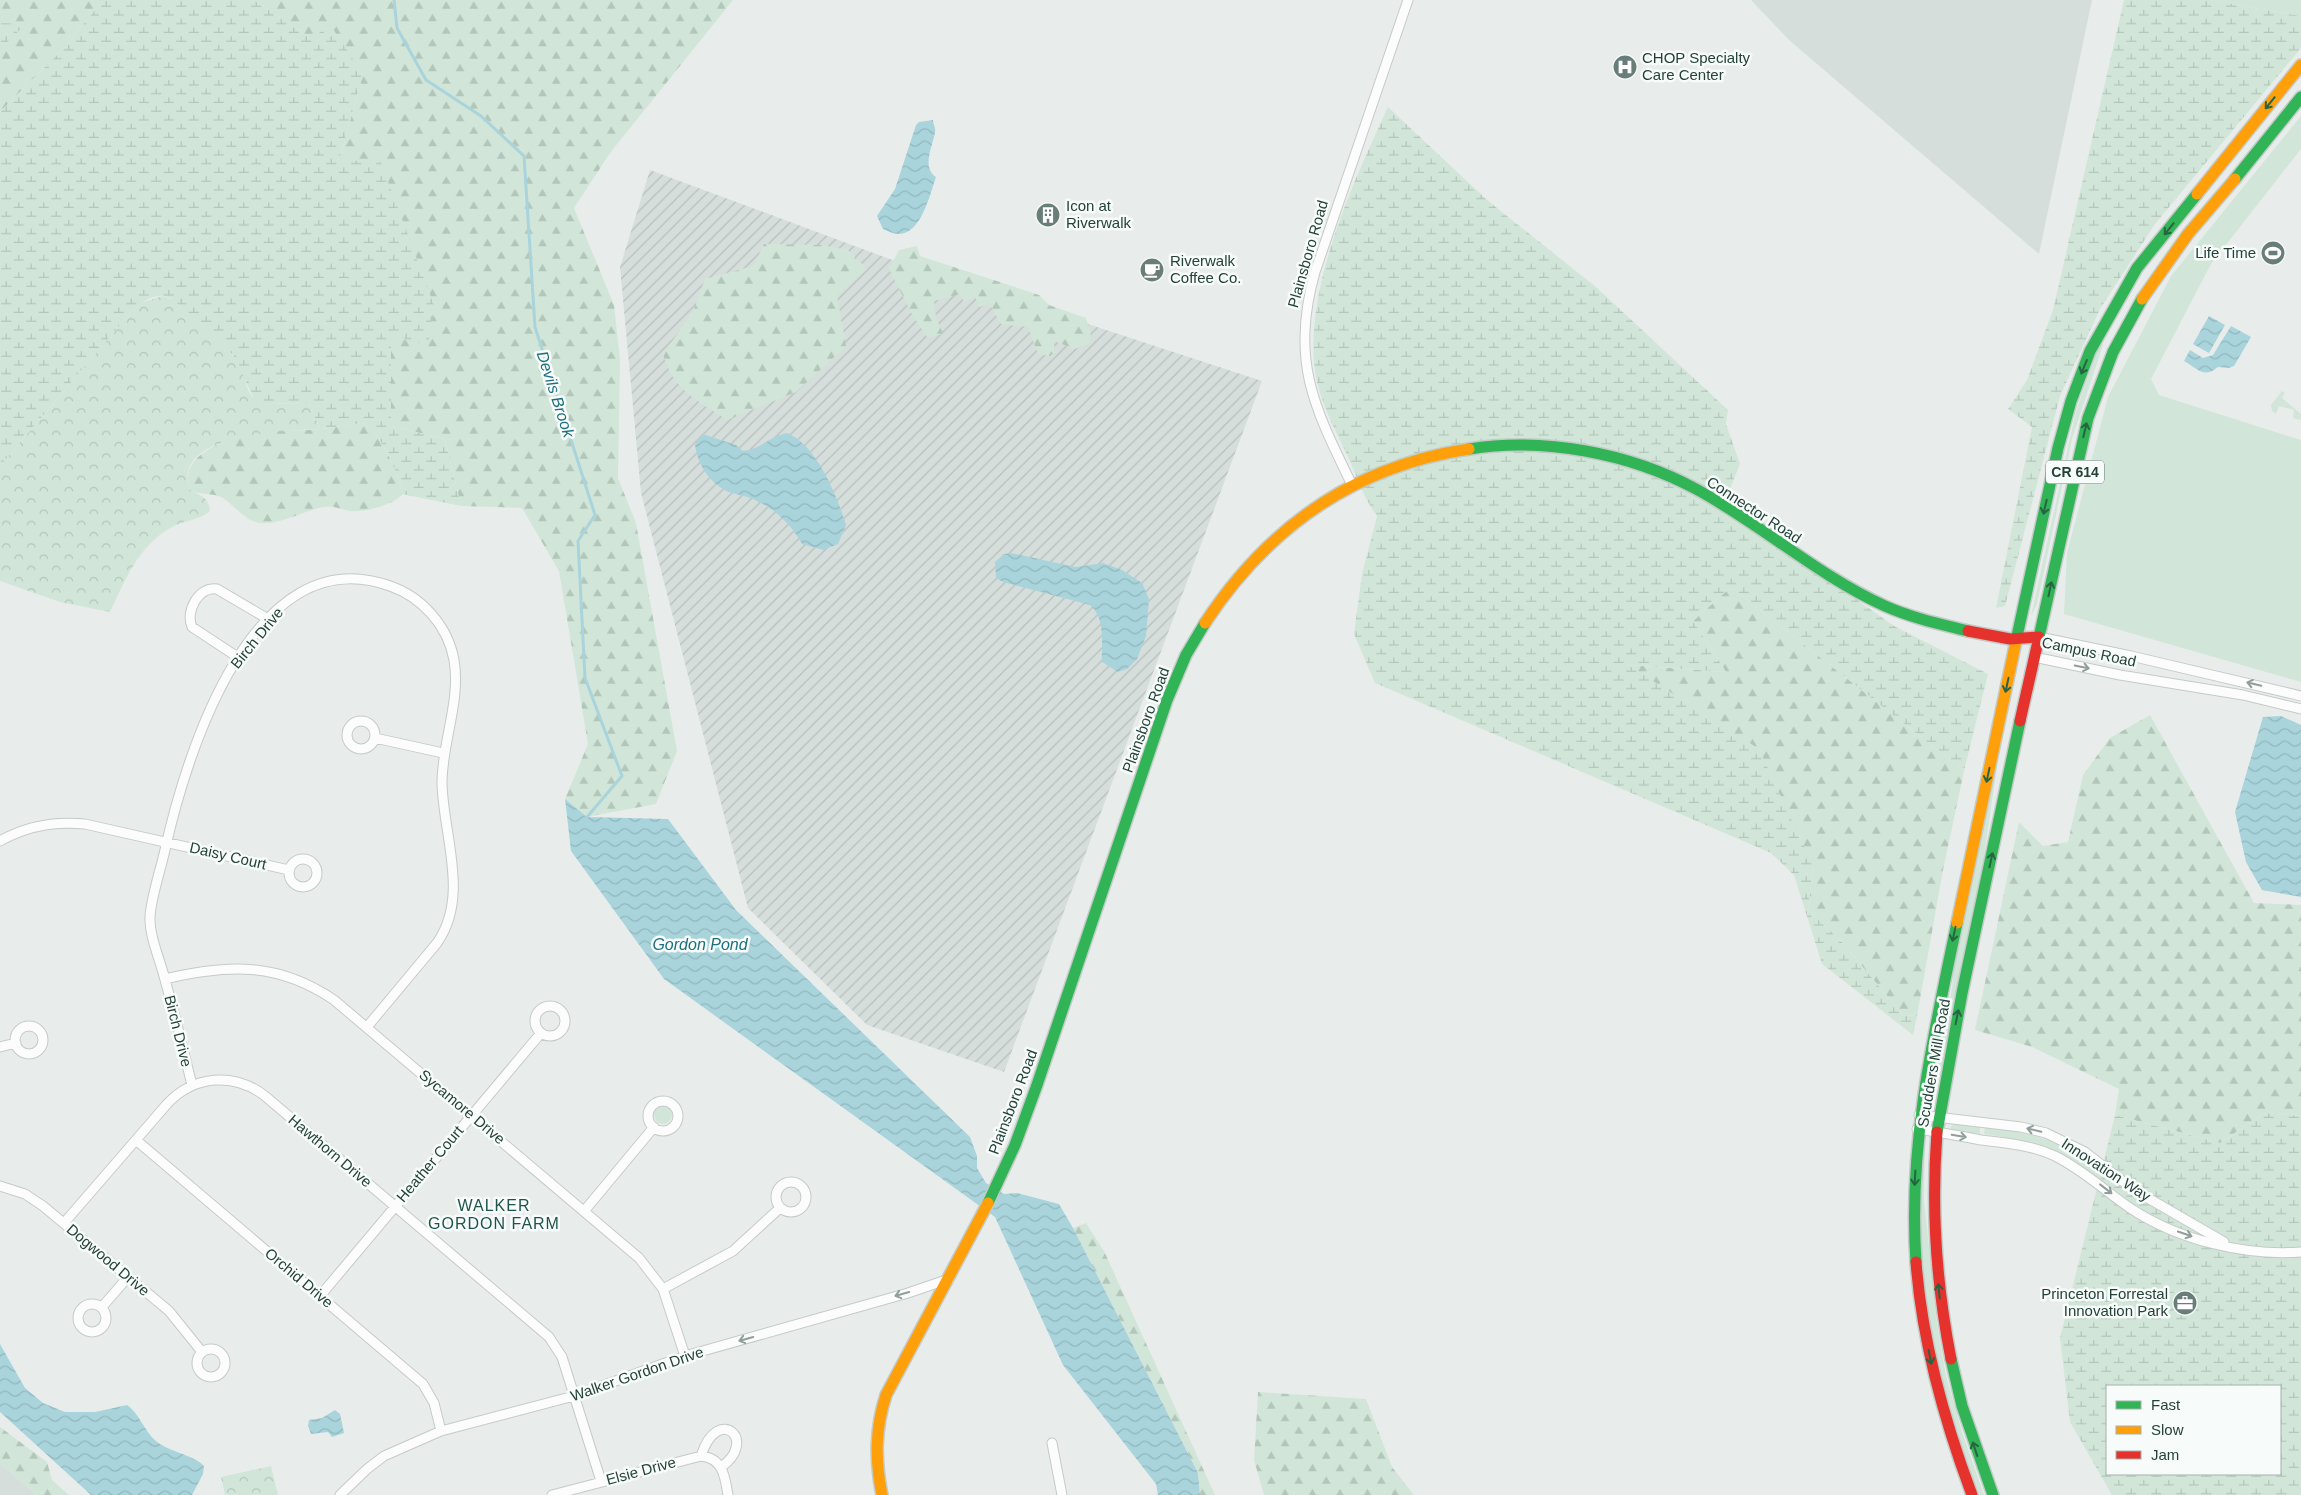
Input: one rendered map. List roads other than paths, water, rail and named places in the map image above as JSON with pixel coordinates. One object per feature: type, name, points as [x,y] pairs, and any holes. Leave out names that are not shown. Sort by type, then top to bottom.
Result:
[{"type":"main road","name":"CR 614","points":[[2016,642],[2065,422],[2076,384],[2090,351],[2138,268],[2301,65]]},
{"type":"main road","points":[[2215,199],[2230,172],[2301,84]]},
{"type":"main road","points":[[2215,199],[2235,180],[2301,97]]},
{"type":"main road","name":"CR 614","points":[[2039,637],[2088,418],[2101,375],[2125,325],[2156,275],[2215,199]]},
{"type":"main road","name":"Connector Road","points":[[1352,486],[1402,464],[1474,448],[1503,445],[1549,447],[1588,452],[1629,461],[1675,479],[1717,500],[1818,570],[1890,608],[1922,620],[2016,642]]},
{"type":"main road","name":"Plainsboro Road","points":[[882,1495],[876,1450],[878,1425],[886,1396],[998,1183],[1039,1082],[1161,718],[1188,651],[1217,603],[1257,555],[1298,519],[1352,486]]},
{"type":"main road","name":"Campus Road","points":[[2016,642],[2039,637]]},
{"type":"main road","name":"Scudders Mill Road","points":[[1993,1495],[1958,1395],[1944,1324],[1933,1208],[1936,1132],[1960,1002],[2039,637]]},
{"type":"main road","name":"Campus Road","points":[[2016,642],[2034,656]]},
{"type":"main road","name":"Scudders Mill Road","points":[[1972,1495],[1958,1459],[1942,1406],[1920,1300],[1914,1197],[1917,1129],[2016,642]]},
{"type":"street","name":"Plainsboro Road","points":[[1352,486],[1326,434],[1309,384],[1304,350],[1305,317],[1315,272],[1408,0]]},
{"type":"street","name":"Birch Drive","points":[[192,1085],[150,916],[166,842],[180,790],[192,755],[220,689],[239,658],[268,619],[281,606],[307,590],[336,580],[357,579],[378,582],[398,589],[414,598],[431,613],[440,626],[454,661],[455,693],[444,753],[444,810],[454,887],[450,916],[437,943],[367,1027]]},
{"type":"street","points":[[239,658],[192,627],[190,615],[199,595],[206,589],[217,589],[268,619]]},
{"type":"street","name":"Campus Road","points":[[2039,637],[2140,658],[2301,696]]},
{"type":"street","name":"Campus Road","points":[[2034,656],[2120,675],[2243,695],[2301,709]]},
{"type":"street","points":[[374,738],[444,753]]},
{"type":"street","points":[[0,841],[38,826],[73,823],[166,842]]},
{"type":"street","name":"Daisy Court","points":[[166,842],[289,870]]},
{"type":"street","name":"Sycamore Drive","points":[[165,979],[220,968],[247,968],[274,972],[299,980],[323,992],[634,1252],[663,1289],[685,1356]]},
{"type":"street","name":"Heather Court","points":[[320,1296],[541,1033]]},
{"type":"street","points":[[0,1047],[16,1043]]},
{"type":"street","name":"Hawthorn Drive","points":[[64,1223],[171,1099],[192,1085],[208,1080],[226,1080],[255,1089],[547,1334],[559,1352],[601,1481]]},
{"type":"street","name":"Innovation Way","points":[[1919,1115],[2021,1127],[2046,1133],[2085,1152],[2150,1199],[2235,1248]]},
{"type":"street","points":[[585,1210],[654,1127]]},
{"type":"street","name":"Innovation Way","points":[[1917,1129],[2031,1147],[2054,1156],[2090,1176],[2141,1214],[2163,1226],[2204,1240],[2264,1253],[2301,1252]]},
{"type":"street","name":"Orchid Drive","points":[[136,1140],[422,1384],[434,1403],[442,1431]]},
{"type":"street","name":"Dogwood Drive","points":[[0,1186],[32,1198],[64,1223],[172,1314],[202,1352]]},
{"type":"street","points":[[2141,1214],[2150,1199]]},
{"type":"street","points":[[663,1289],[733,1251],[780,1208]]},
{"type":"street","points":[[102,1307],[128,1277]]},
{"type":"street","name":"Walker Gordon Drive","points":[[340,1495],[367,1468],[384,1456],[442,1431],[574,1396],[685,1356],[908,1293],[949,1279]]},
{"type":"street","points":[[721,1467],[730,1459],[737,1447],[737,1439],[730,1430],[722,1428],[714,1432],[709,1438],[701,1456],[712,1458],[721,1467],[728,1495]]},
{"type":"street","points":[[1052,1443],[1062,1495]]},
{"type":"street","name":"Elsie Drive","points":[[552,1495],[701,1456]]},
{"type":"water","points":[[933,120],[935,130],[929,156],[929,168],[936,177],[919,221],[906,233],[896,234],[883,229],[877,216],[895,189],[916,125],[919,122]]},
{"type":"water","points":[[2209,316],[2225,325],[2209,353],[2193,344]]},
{"type":"water","points":[[2231,326],[2251,337],[2234,366],[2229,368],[2218,367],[2213,371],[2201,372],[2184,361],[2190,350],[2203,358],[2213,355]]},
{"type":"water","points":[[787,433],[798,439],[808,448],[816,460],[831,486],[846,525],[838,544],[823,550],[802,544],[788,524],[769,508],[752,499],[729,492],[716,484],[710,479],[702,466],[696,451],[695,444],[703,434],[736,445],[743,451],[755,448]]},
{"type":"water","points":[[1011,553],[1076,567],[1103,563],[1122,570],[1142,583],[1149,599],[1146,636],[1137,659],[1127,669],[1118,672],[1102,662],[1101,624],[1095,610],[1090,605],[1003,582],[996,578],[995,562],[1004,554]]},
{"type":"water","points":[[2281,716],[2301,725],[2301,897],[2262,890],[2246,862],[2235,812],[2263,717]]},
{"type":"water","name":"Gordon Pond","points":[[565,799],[587,817],[668,819],[736,910],[970,1137],[977,1156],[977,1168],[986,1183],[1004,1194],[1017,1193],[1059,1204],[1198,1473],[1200,1495],[1158,1495],[1156,1484],[1063,1365],[995,1217],[664,979],[571,851]]},
{"type":"water","points":[[0,1344],[25,1388],[43,1403],[65,1412],[95,1412],[127,1405],[161,1445],[200,1462],[204,1466],[203,1474],[192,1495],[91,1495],[0,1412]]},
{"type":"water","points":[[335,1410],[340,1414],[344,1433],[332,1437],[328,1432],[311,1434],[308,1426],[309,1420],[322,1418]]},
{"type":"waterway","name":"Devils Brook","points":[[394,0],[397,28],[426,80],[481,116],[524,156],[535,327],[595,515],[578,541],[585,678],[622,776],[587,817]]},
{"type":"place","name":"CHOP Specialty Care Center","points":[[1625,67]]},
{"type":"place","name":"Icon at Riverwalk","points":[[1048,215]]},
{"type":"place","name":"Life Time","points":[[2273,253]]},
{"type":"place","name":"Riverwalk Coffee Co.","points":[[1152,270]]},
{"type":"place","name":"Princeton Forrestal Innovation Park","points":[[2185,1303]]},
{"type":"district","name":"WALKER GORDON FARM","points":[[494,1214]]}]
